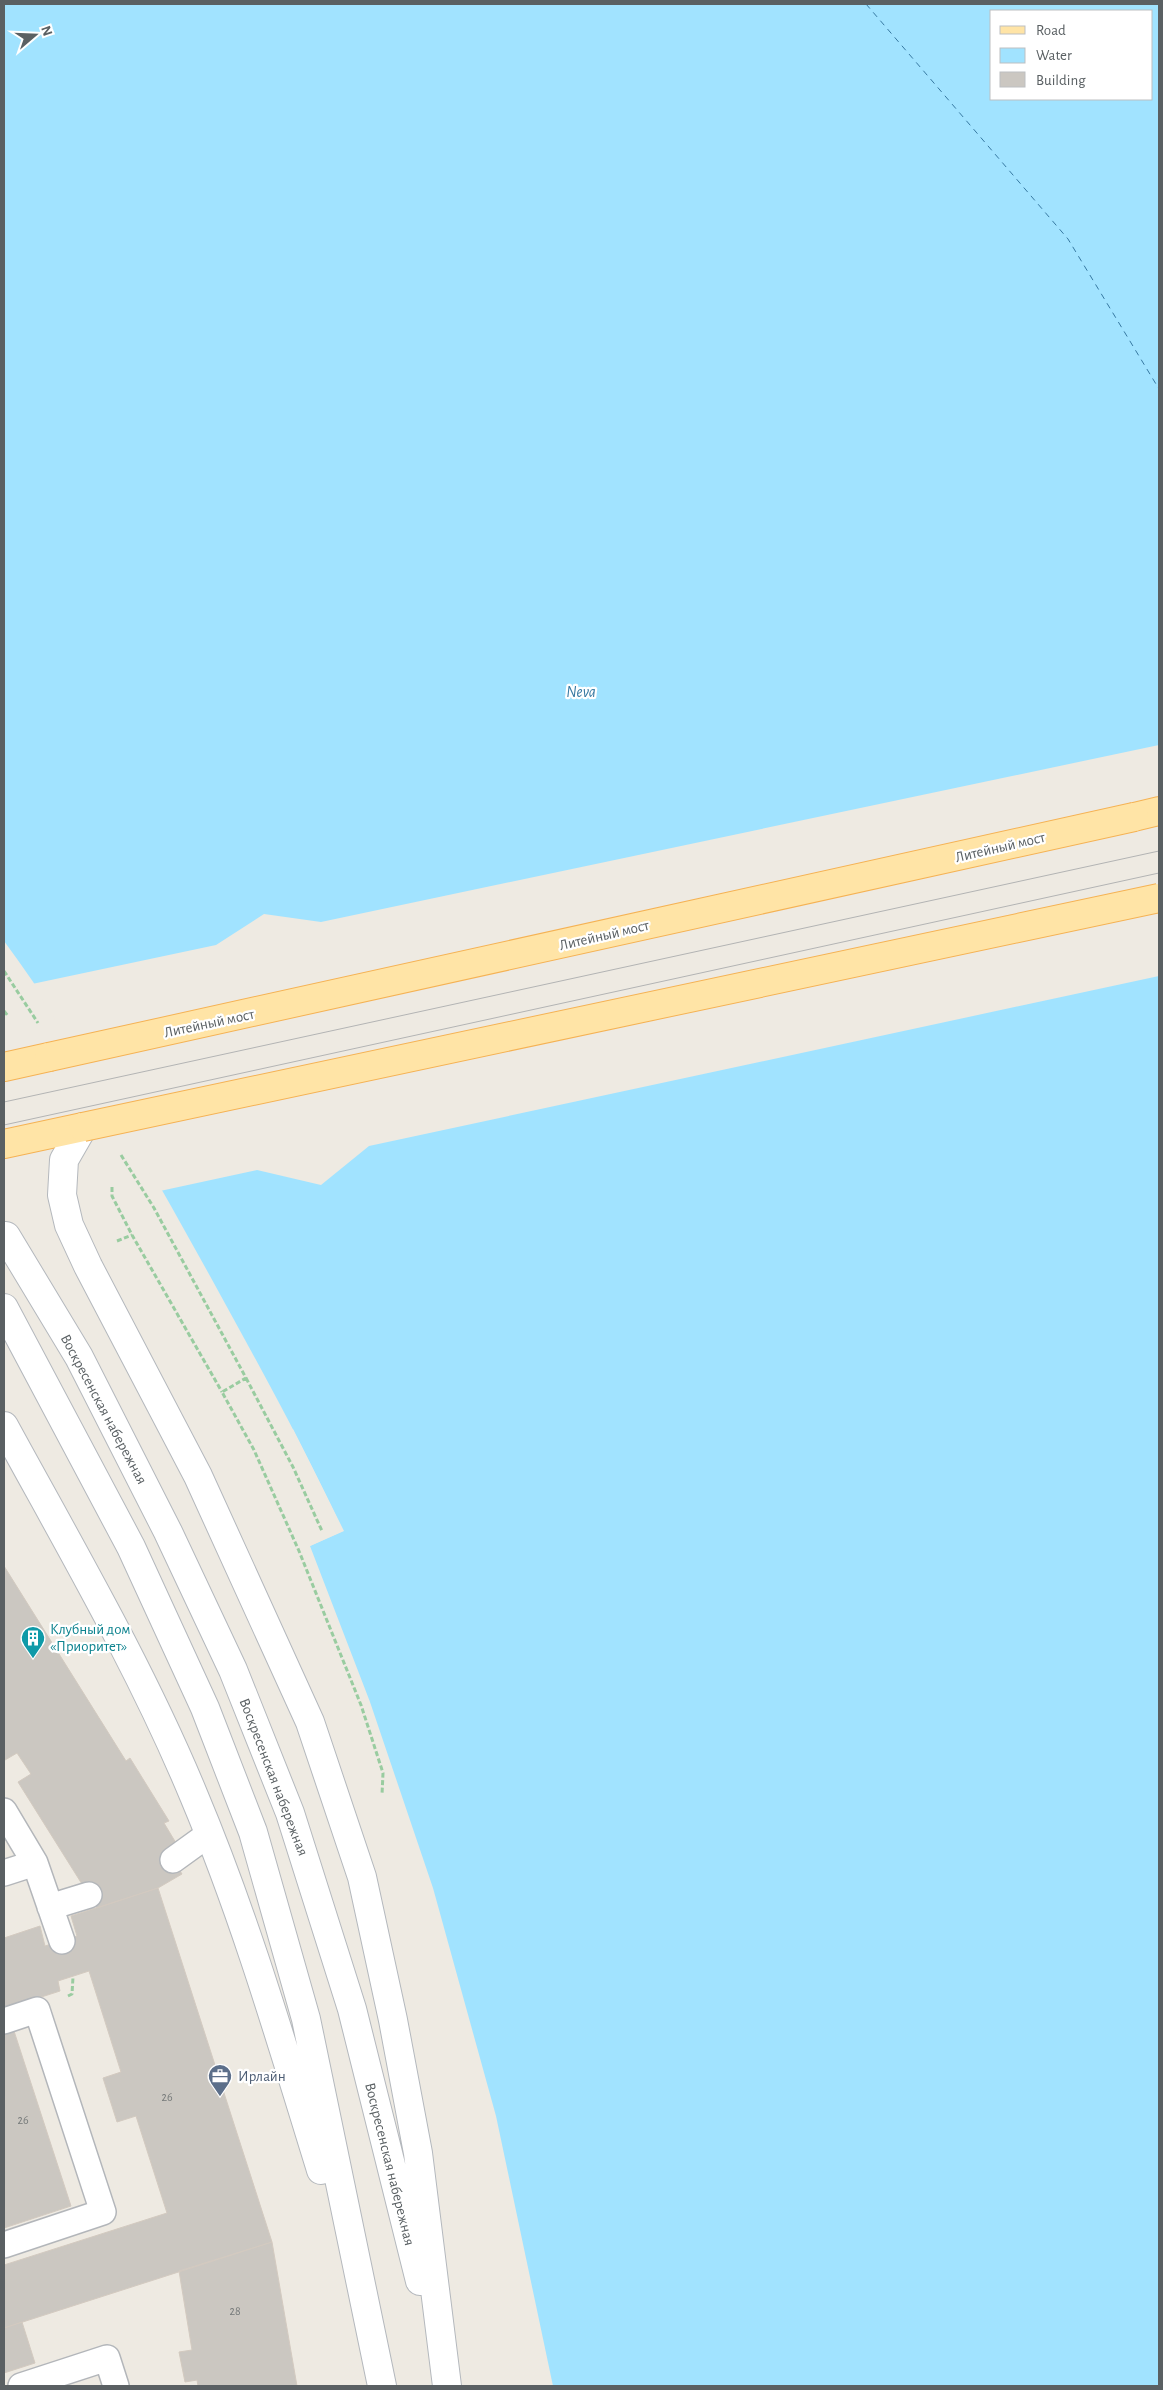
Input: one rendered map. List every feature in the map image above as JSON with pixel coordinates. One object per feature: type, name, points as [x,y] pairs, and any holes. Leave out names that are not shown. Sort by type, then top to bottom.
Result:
[{"type":"main road","name":"Литейный мост","points":[[4,1067],[1159,812]]},
{"type":"main road","points":[[4,1144],[1159,898]]},
{"type":"main road","points":[[4,1054],[49,1057]]},
{"type":"main road","points":[[83,1127],[64,1160],[62,1195],[69,1225],[88,1266],[198,1476],[310,1722],[362,1877],[418,2153],[447,2386]]},
{"type":"main road","name":"Воскресенская набережная","points":[[6,1236],[79,1357],[168,1532],[233,1670],[290,1813],[352,2009],[447,2386]]},
{"type":"main road","points":[[4,1308],[131,1547],[206,1708],[253,1832],[306,2019],[382,2386]]},
{"type":"main road","points":[[4,1426],[117,1633],[194,1796],[251,1948],[367,2315]]},
{"type":"lane","points":[[4,1811],[35,1863],[62,1940]]},
{"type":"lane","points":[[173,1860],[208,1834]]},
{"type":"lane","points":[[4,1873],[35,1863]]},
{"type":"lane","points":[[50,1907],[89,1895]]},
{"type":"lane","points":[[4,2021],[37,2010],[103,2212],[4,2245]]},
{"type":"lane","points":[[21,2386],[107,2358],[116,2386]]},
{"type":"path","points":[[4,971],[43,1029]]},
{"type":"path","points":[[4,1011],[8,1016]]},
{"type":"path","points":[[118,1150],[154,1208],[246,1378],[293,1467],[322,1531]]},
{"type":"path","points":[[112,1187],[112,1196],[132,1235],[254,1450],[299,1551],[361,1705],[383,1773],[382,1795]]},
{"type":"path","points":[[112,1243],[132,1235]]},
{"type":"path","points":[[222,1392],[246,1378]]},
{"type":"water","name":"Neva","points":[[4,4],[1159,4],[1159,2386],[553,2386],[496,2116],[433,1888],[370,1702],[310,1546],[343,1531],[279,1402],[162,1190],[113,1106],[33,981],[4,941]]},
{"type":"pier","points":[[1159,745],[1159,976],[369,1146],[321,1185],[257,1170],[160,1191],[98,1086],[32,984],[216,945],[264,914],[321,922]]},
{"type":"pier","points":[[293,1429],[344,1531],[310,1546],[309,1544],[340,1530],[291,1430]]},
{"type":"building","name":"Клубный дом «Приоритет»","points":[[4,1566],[126,1761],[130,1758],[169,1821],[164,1823],[176,1843],[166,1849],[182,1874],[158,1888],[97,1908],[18,1782],[31,1774],[17,1753],[4,1759]]},
{"type":"building","points":[[158,1888],[272,2242],[4,2328],[4,2265],[167,2213],[136,2116],[117,2122],[103,2078],[121,2072],[89,1971],[58,1981],[60,1991],[4,2009],[4,1938],[40,1926],[45,1946],[77,1936],[71,1916]]},
{"type":"building","points":[[14,2031],[71,2206],[4,2228],[4,2034]]},
{"type":"building","points":[[272,2242],[297,2386],[198,2386],[197,2380],[185,2382],[179,2352],[192,2350],[179,2271]]},
{"type":"building","points":[[22,2322],[35,2363],[4,2373],[4,2328]]},
{"type":"ferry route","points":[[866,4],[1068,239],[1159,389]]},
{"type":"tram line","points":[[4,1102],[1159,851]]},
{"type":"tram line","points":[[4,1125],[1159,873]]},
{"type":"place","name":"Клубный дом «Приоритет»","points":[[33,1659]]},
{"type":"place","name":"Ирлайн","points":[[220,2097]]}]
